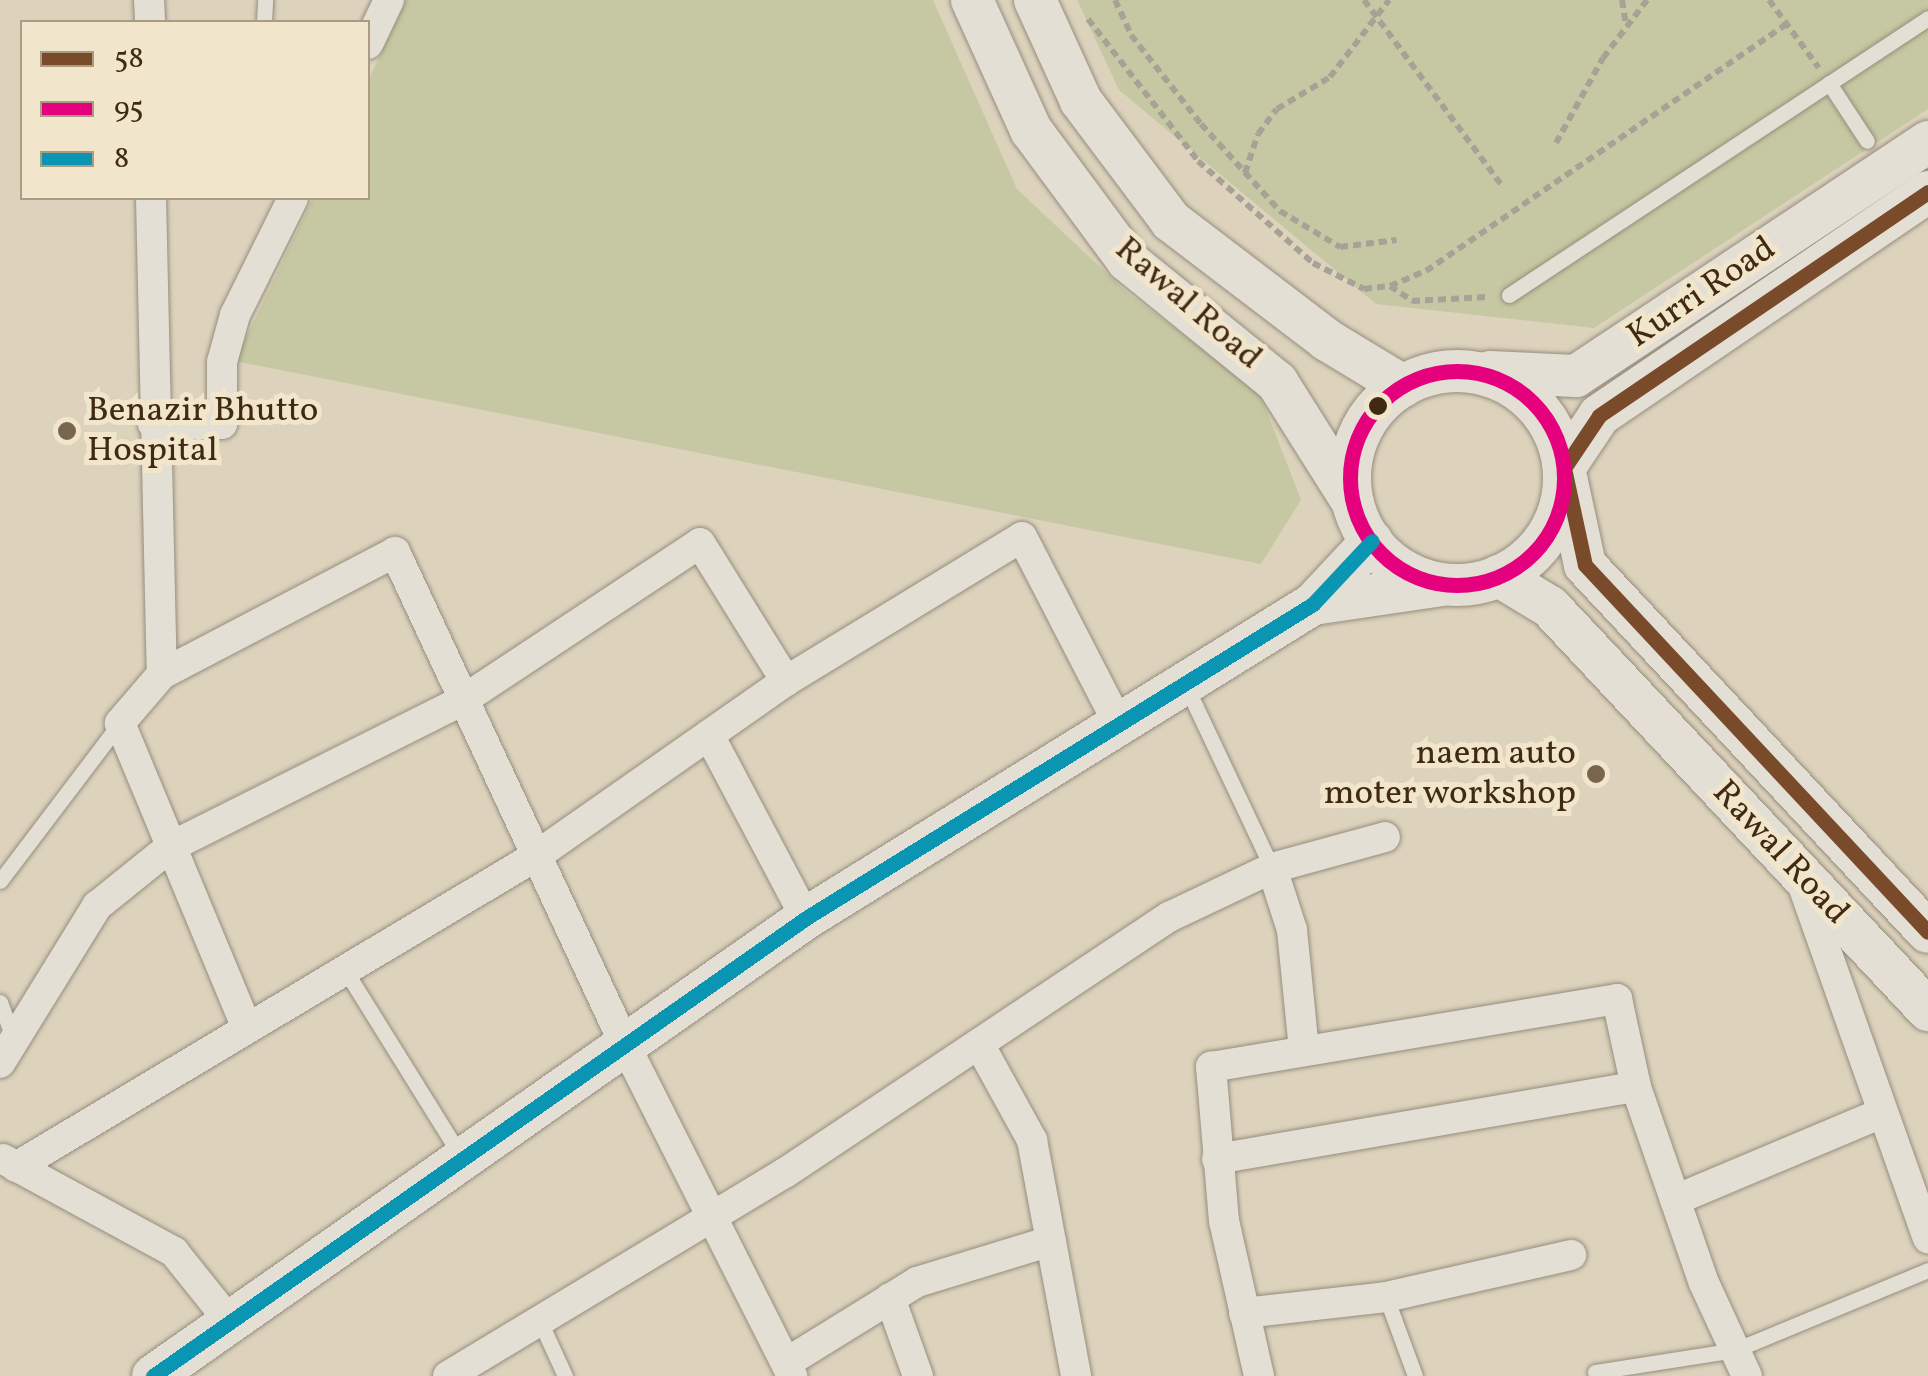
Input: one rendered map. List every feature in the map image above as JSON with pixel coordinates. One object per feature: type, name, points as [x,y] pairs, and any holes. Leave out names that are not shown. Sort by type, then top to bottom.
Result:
[{"type":"main road","name":"Rawal Road","points":[[972,0],[1031,130],[1128,261],[1277,382],[1352,501]]},
{"type":"main road","name":"Rawal Road","points":[[1035,0],[1080,101],[1170,222],[1327,340],[1403,386]]},
{"type":"main road","name":"Kurri Road","points":[[1454,371],[1576,376],[1928,142]]},
{"type":"main road","name":"Kurri Road","points":[[1564,468],[1599,416],[1928,192]]},
{"type":"main road","points":[[1313,604],[1447,584],[1499,576],[1542,544],[1564,495],[1559,442],[1529,398],[1481,374],[1454,371],[1403,386],[1359,435],[1350,474],[1352,501],[1372,541],[1396,566],[1447,584]]},
{"type":"main road","name":"Rawal Road","points":[[1564,468],[1584,565],[1928,932]]},
{"type":"main road","points":[[154,1376],[806,918],[1116,721],[1313,604],[1372,541]]},
{"type":"main road","name":"Rawal Road","points":[[1499,576],[1550,607],[1928,1010]]},
{"type":"street","points":[[370,40],[389,0]]},
{"type":"street","points":[[151,200],[162,674]]},
{"type":"street","points":[[154,424],[222,424],[222,362],[236,315],[292,200]]},
{"type":"street","points":[[8,1162],[248,1028],[536,856],[786,680],[1022,537],[1116,721]]},
{"type":"street","points":[[7,1052],[97,906],[170,847],[463,700],[700,543],[786,680]]},
{"type":"street","points":[[248,1028],[120,723],[162,674],[394,552],[625,1045],[789,1369],[917,1282],[1051,1241]]},
{"type":"street","points":[[708,734],[806,918]]},
{"type":"street","points":[[448,1376],[538,1317],[784,1173],[1169,917],[1272,868],[1385,837]]},
{"type":"street","points":[[1272,868],[1292,930],[1304,1050]]},
{"type":"street","points":[[1798,874],[1880,1114],[1928,1238]]},
{"type":"street","points":[[1260,1376],[1244,1313],[1217,1160],[1211,1068],[1617,999],[1636,1087],[1741,1363]]},
{"type":"street","points":[[979,1044],[1032,1140],[1076,1376]]},
{"type":"street","points":[[1217,1160],[1636,1087]]},
{"type":"street","points":[[1676,1200],[1880,1114]]},
{"type":"street","points":[[8,1162],[174,1252],[230,1322]]},
{"type":"street","points":[[1244,1313],[1386,1297],[1571,1256]]},
{"type":"street","points":[[890,1298],[918,1376]]},
{"type":"lane","points":[[1509,295],[1928,18]]},
{"type":"lane","points":[[1830,83],[1867,142]]},
{"type":"lane","points":[[1184,683],[1272,868]]},
{"type":"lane","points":[[0,881],[120,723]]},
{"type":"lane","points":[[345,970],[462,1159]]},
{"type":"lane","points":[[0,1002],[7,1052]]},
{"type":"lane","points":[[1595,1372],[1741,1363],[1928,1270]]},
{"type":"lane","points":[[1386,1297],[1415,1376]]},
{"type":"lane","points":[[538,1317],[565,1376]]},
{"type":"path","points":[[1115,0],[1131,35],[1245,174],[1311,235],[1340,247],[1397,240]]},
{"type":"path","points":[[1364,0],[1503,187]]},
{"type":"path","points":[[1245,174],[1258,134],[1277,109],[1330,77],[1380,20],[1389,0]]},
{"type":"path","points":[[1622,0],[1626,25]]},
{"type":"path","points":[[1556,143],[1626,25],[1647,0]]},
{"type":"path","points":[[1770,0],[1830,83]]},
{"type":"path","points":[[1085,15],[1198,161],[1314,263],[1364,289],[1390,286],[1426,271],[1786,24]]},
{"type":"path","points":[[1390,286],[1412,301],[1509,295]]},
{"type":"green space","points":[[406,0],[933,0],[1017,189],[1130,295],[1259,391],[1301,500],[1261,564],[235,361],[312,200],[370,200],[370,77]]},
{"type":"green space","points":[[1077,0],[1928,0],[1928,109],[1594,328],[1376,304],[1119,90]]},
{"type":"transit line","name":"58","points":[[1928,192],[1599,416],[1564,468],[1585,565],[1928,932]]},
{"type":"transit line","name":"95","points":[[1457,371],[1498,379],[1532,403],[1556,437],[1564,478],[1556,519],[1532,553],[1498,577],[1457,585],[1416,577],[1382,553],[1358,519],[1350,478],[1358,437],[1382,403],[1416,379],[1457,371]]},
{"type":"transit line","name":"8","points":[[153,1376],[806,918],[1313,604],[1372,541]]},
{"type":"place","name":"Benazir Bhutto Hospital","points":[[67,431]]},
{"type":"place","name":"naem auto moter workshop","points":[[1596,774]]}]
